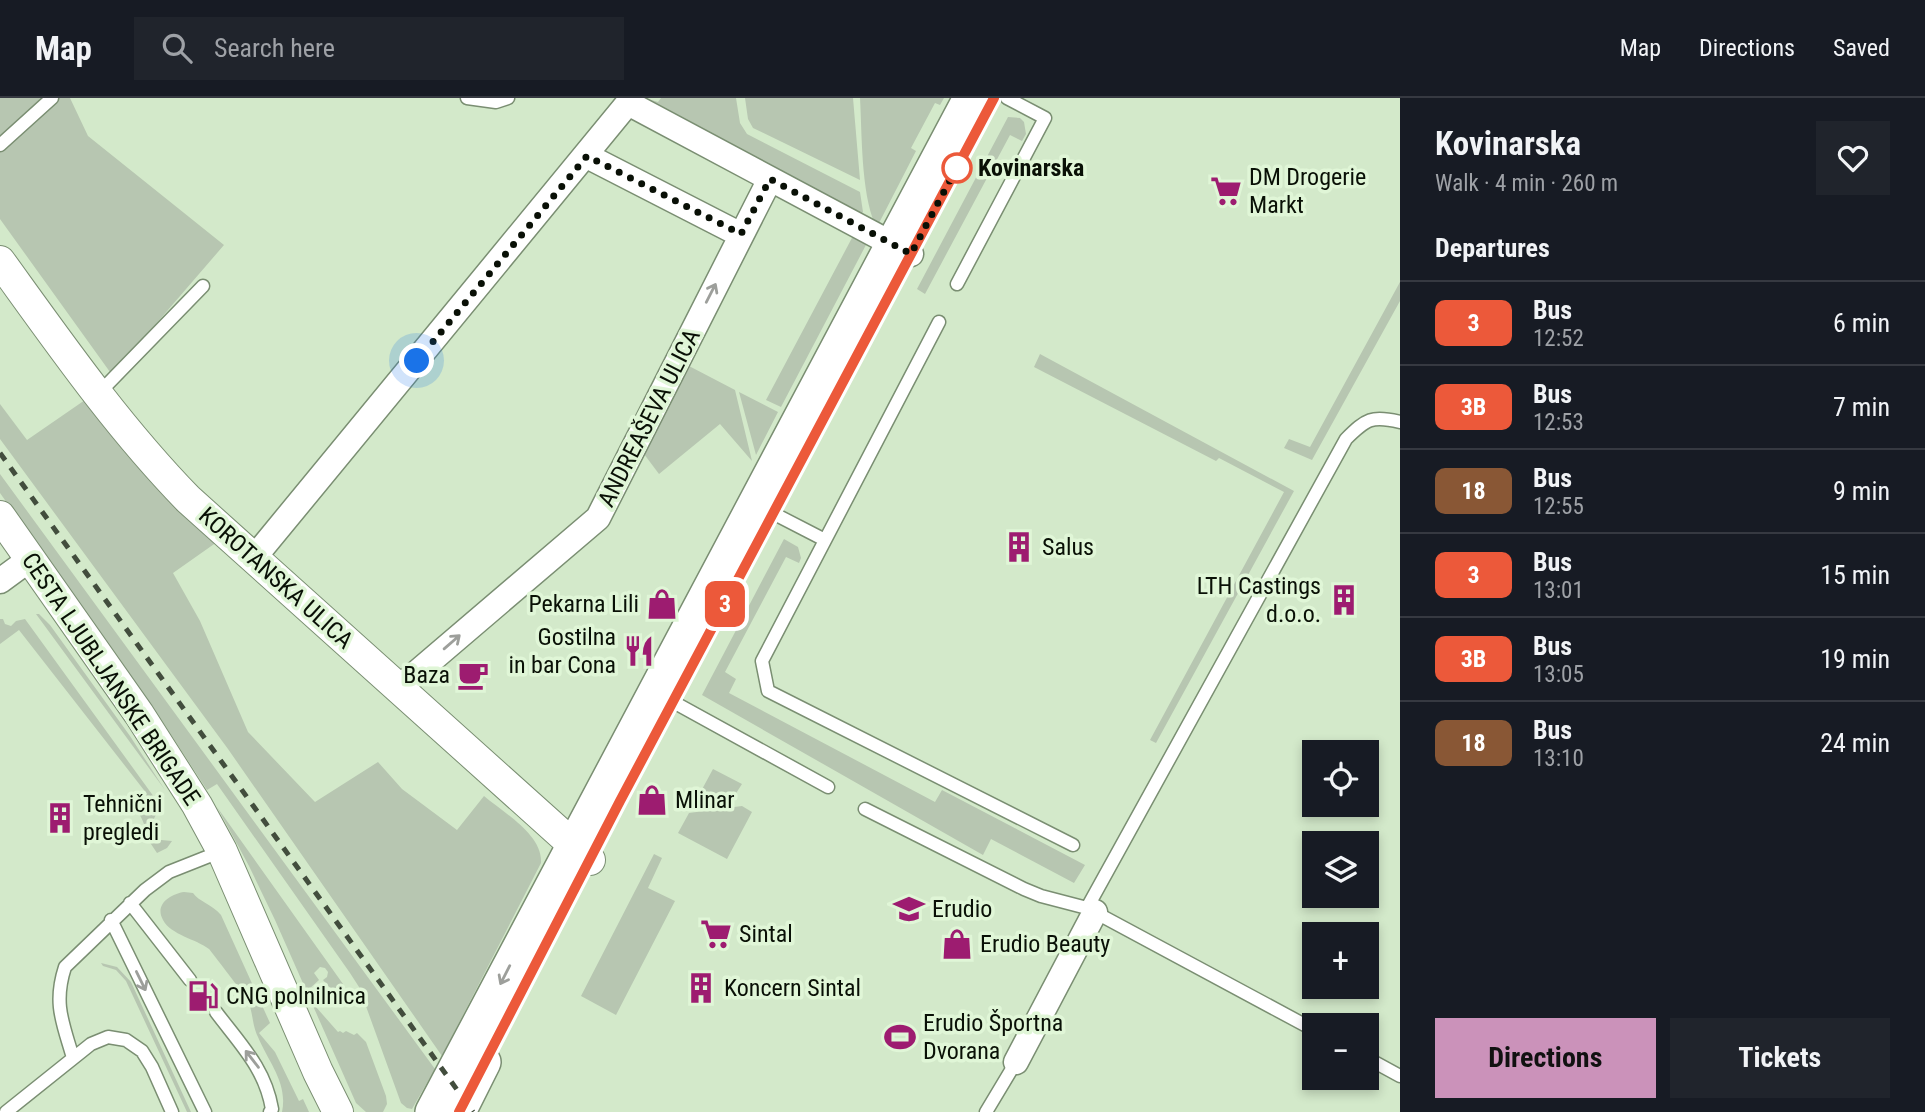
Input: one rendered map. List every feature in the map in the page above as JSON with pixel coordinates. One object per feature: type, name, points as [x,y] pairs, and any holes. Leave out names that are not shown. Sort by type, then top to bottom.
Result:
[{"type":"main road","points":[[459,1112],[558,898],[901,249],[970,98]]},
{"type":"main road","points":[[901,249],[994,98]]},
{"type":"main road","points":[[432,1112],[558,898]]},
{"type":"street","points":[[253,559],[587,156],[623,101],[901,249]]},
{"type":"street","points":[[587,156],[741,234]]},
{"type":"street","name":"ANDREAŠEVA ULICA","points":[[400,687],[598,518],[770,179]]},
{"type":"street","name":"KOROTANSKA ULICA","points":[[0,261],[97,395],[163,474],[253,559],[400,687],[582,852]]},
{"type":"street","name":"CESTA LJUBLJANSKE BRIGADE","points":[[0,516],[139,715],[197,805],[222,851],[338,1112]]},
{"type":"street","points":[[0,581],[30,559]]},
{"type":"street","points":[[1016,1062],[1091,910]]},
{"type":"lane","points":[[0,145],[52,98]]},
{"type":"lane","points":[[467,98],[496,102],[508,98]]},
{"type":"lane","points":[[957,284],[1045,118],[1007,98]]},
{"type":"lane","points":[[97,395],[203,286]]},
{"type":"lane","points":[[939,321],[762,661],[768,691],[1073,845]]},
{"type":"lane","points":[[1091,910],[1346,439],[1360,424],[1380,417],[1400,422]]},
{"type":"lane","points":[[764,509],[825,540]]},
{"type":"lane","points":[[664,697],[828,788]]},
{"type":"lane","points":[[865,809],[1024,889],[1091,910],[1302,1024]]},
{"type":"lane","points":[[73,1058],[58,1007],[60,981],[70,960],[130,903],[169,872],[222,851]]},
{"type":"lane","points":[[130,903],[190,980]]},
{"type":"lane","points":[[111,920],[205,1112]]},
{"type":"lane","points":[[216,1013],[259,1068],[269,1090],[272,1109],[270,1112]]},
{"type":"lane","points":[[6,1112],[73,1058],[99,1039],[108,1037],[127,1040],[142,1051],[172,1112]]},
{"type":"lane","points":[[986,1112],[1016,1062]]},
{"type":"lane","points":[[1379,1065],[1400,1076]]},
{"type":"green space","points":[[0,98],[70,98],[88,136],[224,245],[110,372],[0,219]]},
{"type":"green space","points":[[645,98],[658,102],[661,98],[736,98],[740,123],[747,134],[860,192],[863,212],[861,214],[643,101]]},
{"type":"green space","points":[[745,98],[853,98],[860,180],[753,128],[748,119]]},
{"type":"green space","points":[[860,98],[944,98],[940,105],[935,103],[911,148],[916,151],[878,225],[875,224],[870,211],[867,196]]},
{"type":"green space","points":[[1008,117],[1020,118],[1024,122],[1026,134],[1022,141],[1010,135],[925,294],[917,289]]},
{"type":"green space","points":[[853,236],[867,243],[781,407],[766,400]]},
{"type":"green space","points":[[1400,282],[1400,301],[1312,460],[1284,448],[1289,439],[1310,447]]},
{"type":"green space","points":[[1040,354],[1294,491],[1156,743],[1150,740],[1284,492],[1219,458],[1216,461],[1034,367]]},
{"type":"green space","points":[[689,366],[735,390],[752,461],[720,424],[659,474],[644,454]]},
{"type":"green space","points":[[739,392],[778,412],[756,455]]},
{"type":"green space","points":[[85,400],[217,542],[173,573],[200,621],[248,732],[315,802],[378,762],[402,789],[457,830],[484,796],[521,825],[536,843],[541,863],[442,1056],[228,749],[0,439],[0,404],[27,440]]},
{"type":"green space","points":[[0,474],[435,1069],[412,1109],[401,1103],[359,987],[350,973],[217,784],[207,790],[166,727],[0,493]]},
{"type":"green space","points":[[784,539],[798,547],[801,558],[799,563],[786,557],[725,672],[736,679],[729,693],[935,802],[942,790],[1085,865],[1074,883],[991,839],[983,855],[702,695]]},
{"type":"green space","points":[[36,614],[50,625],[130,736],[165,790]]},
{"type":"green space","points":[[0,619],[11,626],[16,621],[25,619],[162,808],[154,820],[153,828],[161,840],[172,841],[167,848],[157,853],[145,835],[144,823],[133,804],[147,794],[19,630],[0,644]]},
{"type":"green space","points":[[713,769],[742,784],[731,801],[693,806]]},
{"type":"green space","points":[[742,806],[752,812],[727,859],[678,833],[689,813]]},
{"type":"green space","points":[[217,807],[343,984],[342,1001],[323,980],[328,972],[320,967],[314,973],[319,980],[308,990],[320,1004],[316,1007],[338,1032],[346,1031],[354,1035],[357,1033],[366,1042],[386,1096],[387,1104],[383,1112],[366,1112],[356,1103],[275,920]]},
{"type":"green space","points":[[654,854],[662,858],[648,888],[675,901],[616,1015],[581,996]]},
{"type":"green space","points":[[184,892],[193,893],[221,915],[270,1023],[259,1033],[275,1052],[299,1101],[303,1099],[309,1112],[282,1112],[280,1082],[256,1032],[248,1001],[209,949],[178,933],[163,920],[161,909],[165,901]]},
{"type":"green space","points":[[101,963],[117,967],[131,982],[191,1112],[187,1112],[126,981],[116,970]]},
{"type":"railway","points":[[0,453],[473,1112]]},
{"type":"bus line","name":"3","points":[[459,1112],[620,801],[994,98]]},
{"type":"place","name":"Kovinarska","points":[[957,168]]},
{"type":"place","name":"DM Drogerie Markt","points":[[1226,191]]},
{"type":"place","name":"Salus","points":[[1019,547]]},
{"type":"place","name":"LTH Castings d.o.o.","points":[[1344,600]]},
{"type":"place","name":"Pekarna Lili","points":[[662,604]]},
{"type":"place","name":"Gostilna in bar Cona","points":[[639,651]]},
{"type":"place","name":"Baza","points":[[473,675]]},
{"type":"place","name":"Mlinar","points":[[652,800]]},
{"type":"place","name":"Tehnični pregledi","points":[[60,818]]},
{"type":"place","name":"Erudio","points":[[909,909]]},
{"type":"place","name":"Sintal","points":[[716,934]]},
{"type":"place","name":"Erudio Beauty","points":[[957,944]]},
{"type":"place","name":"Koncern Sintal","points":[[701,988]]},
{"type":"place","name":"CNG polnilnica","points":[[203,996]]},
{"type":"place","name":"Erudio Športna Dvorana","points":[[900,1037]]},
{"type":"route","points":[[417,361],[587,156],[741,234],[770,179],[911,254],[958,165],[957,168]]}]
